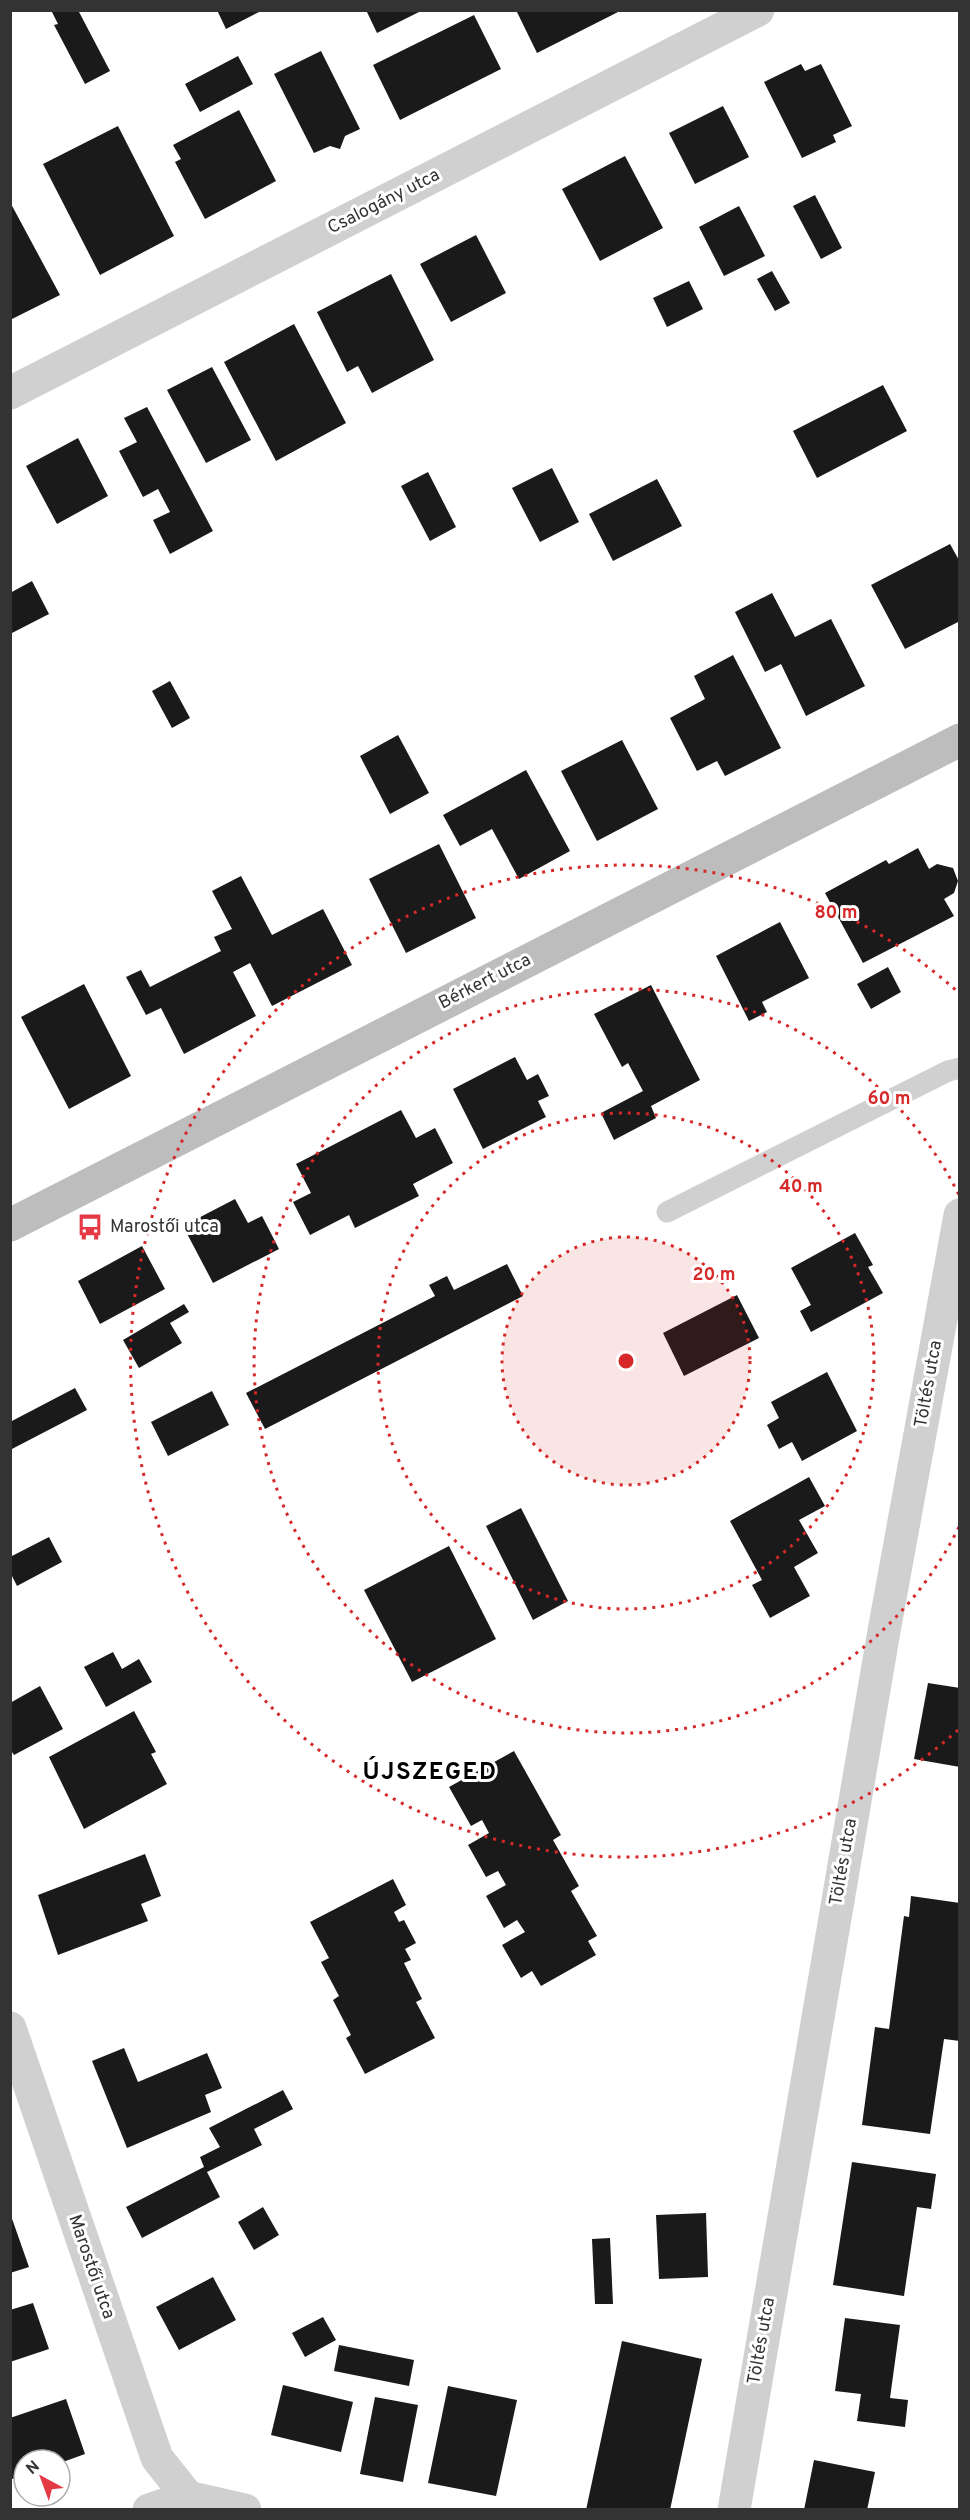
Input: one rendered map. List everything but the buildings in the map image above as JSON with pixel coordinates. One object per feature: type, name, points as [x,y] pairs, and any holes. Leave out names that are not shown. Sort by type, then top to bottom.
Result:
[{"type":"street","name":"Csalogány utca","points":[[10,393],[758,10]]},
{"type":"street","name":"Bérkert utca","points":[[10,1225],[960,740]]},
{"type":"street","name":"Töltés utca","points":[[734,2510],[882,1642],[960,1215]]},
{"type":"street","name":"Marostői utca","points":[[10,2028],[147,2430],[158,2458],[188,2497]]},
{"type":"street","points":[[149,2510],[188,2497],[245,2510]]},
{"type":"lane","points":[[667,1212],[948,1071],[960,1068]]},
{"type":"place","name":"Marostői utca","points":[[90,1227]]},
{"type":"district","name":"ÚJSZEGED","points":[[430,1773]]}]
